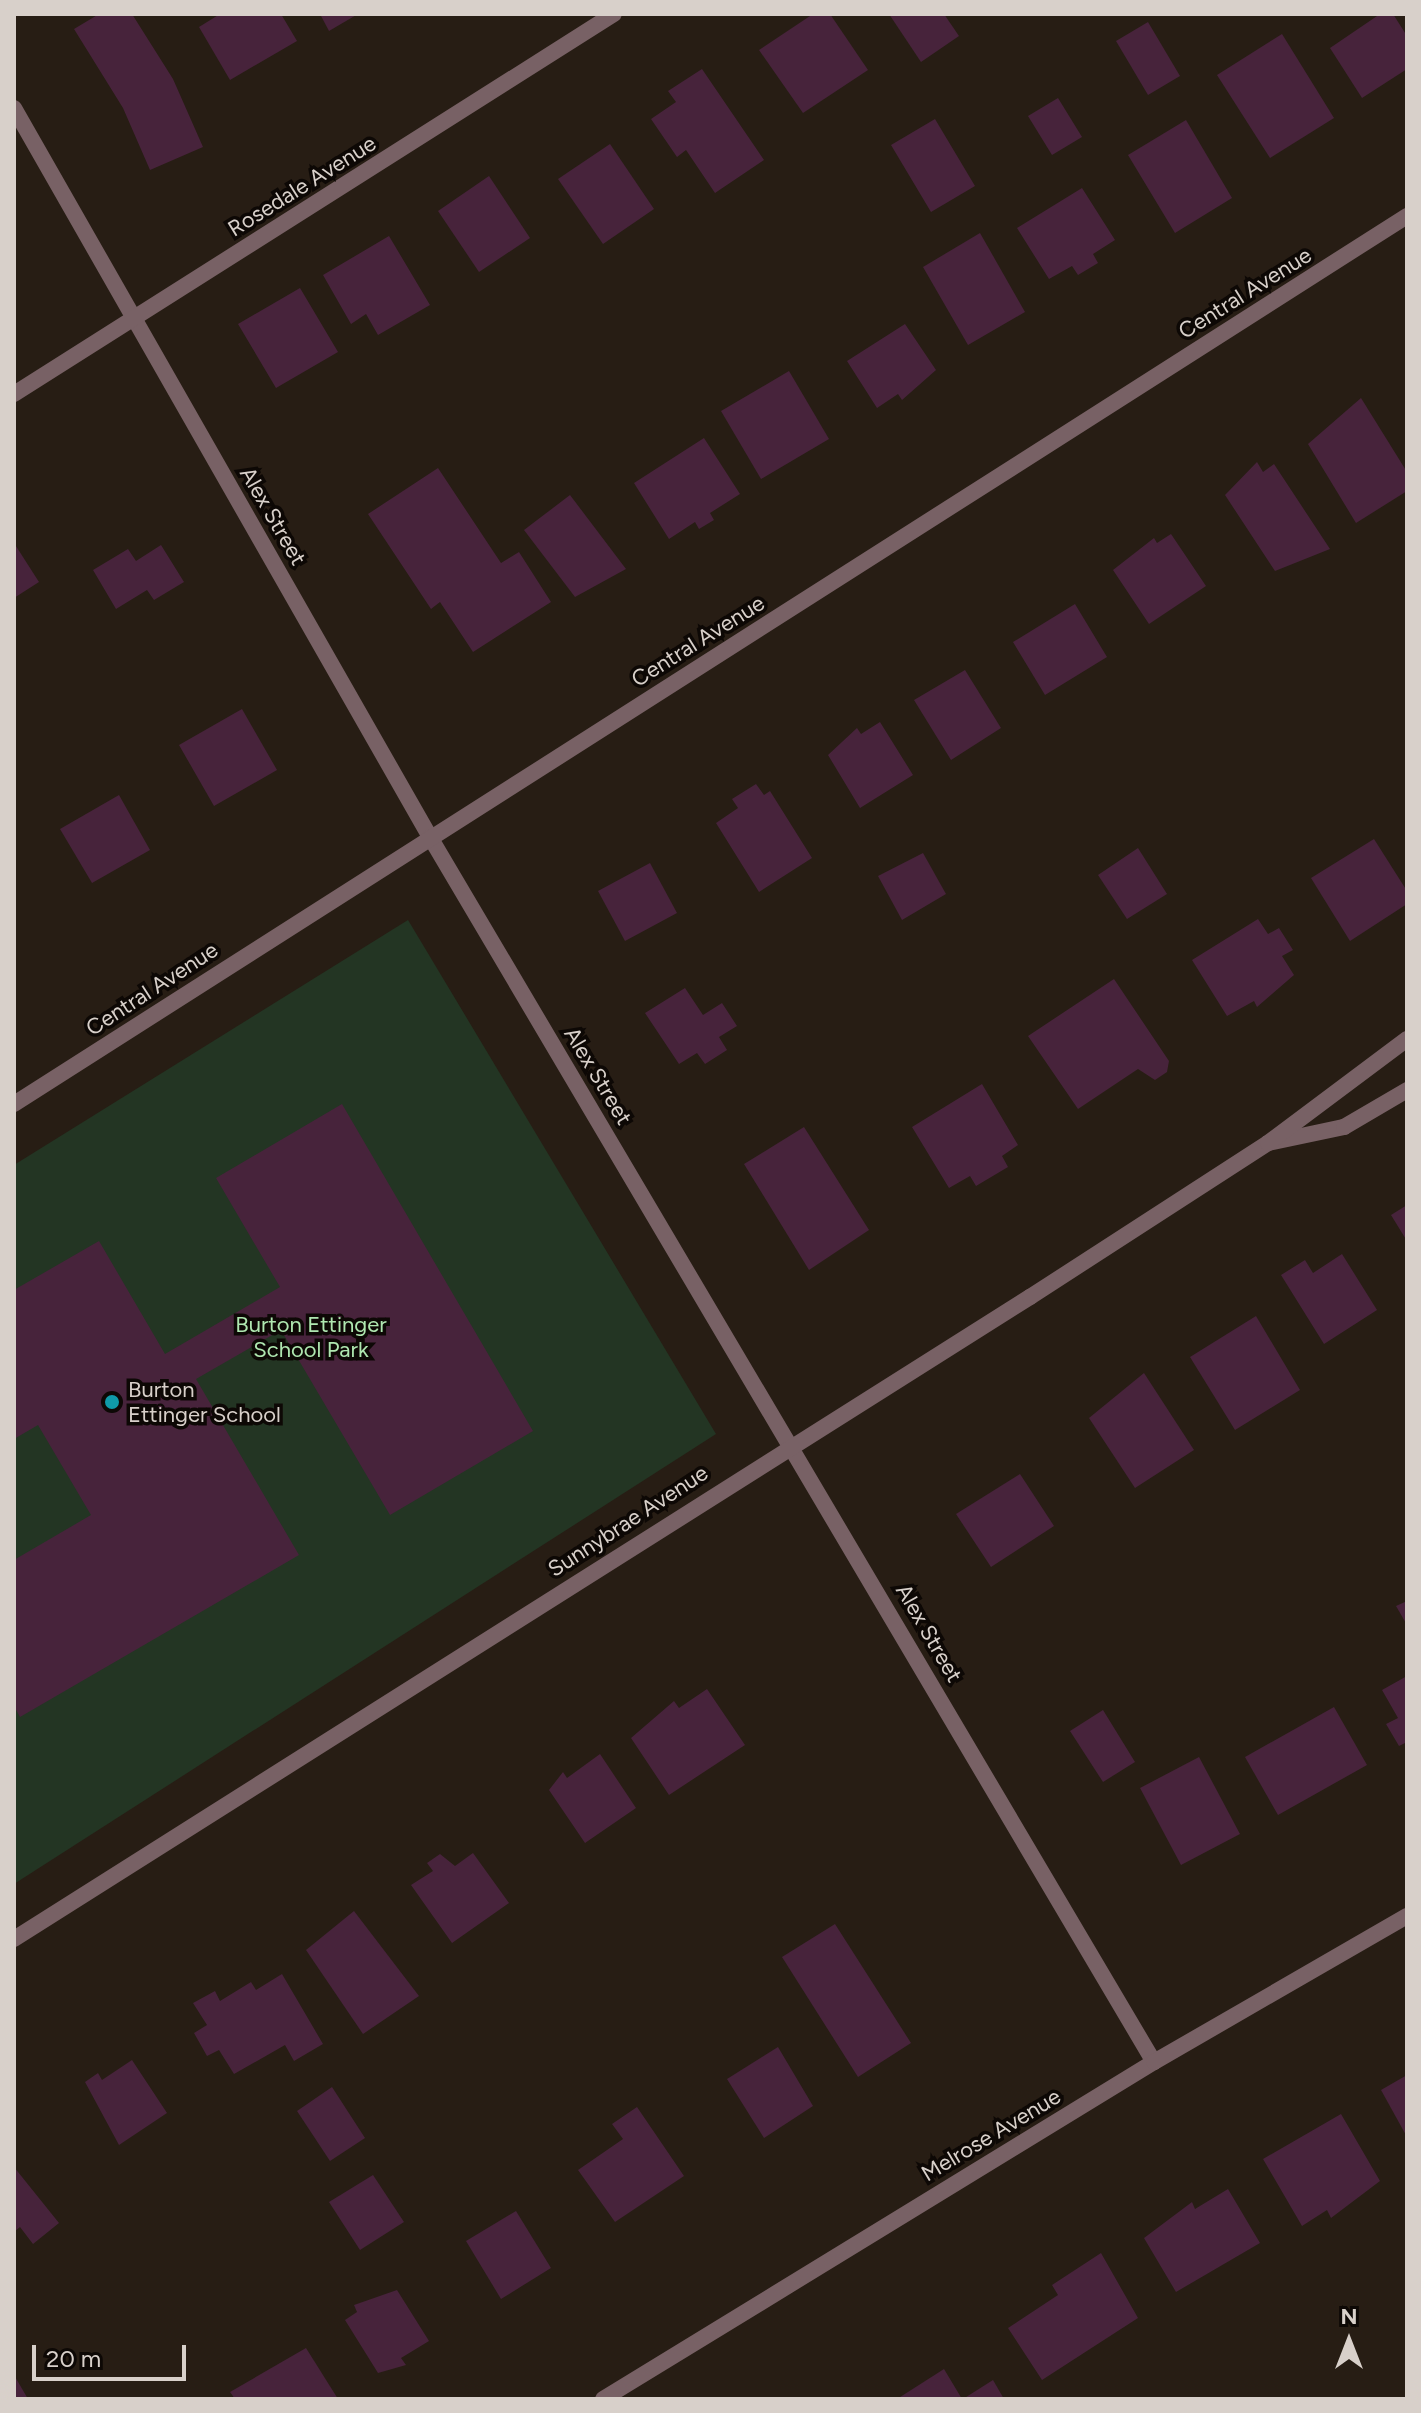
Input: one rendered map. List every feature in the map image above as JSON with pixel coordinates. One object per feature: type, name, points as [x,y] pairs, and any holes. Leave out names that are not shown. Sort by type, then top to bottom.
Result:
[{"type":"street","name":"Rosedale Avenue","points":[[14,394],[614,14]]},
{"type":"street","name":"Alex Street","points":[[14,108],[430,837],[792,1442],[1154,2062]]},
{"type":"street","name":"Central Avenue","points":[[14,1104],[1407,216]]},
{"type":"street","name":"Sunnybrae Avenue","points":[[14,1939],[792,1442],[1268,1143],[1407,1039]]},
{"type":"street","name":"Sunnybrae Avenue","points":[[1268,1143],[1344,1127],[1407,1090]]},
{"type":"street","name":"Melrose Avenue","points":[[603,2399],[1154,2062],[1407,1916]]},
{"type":"green space","name":"Burton Ettinger School Park","points":[[408,920],[716,1434],[14,1884],[14,1165]]},
{"type":"building","points":[[99,14],[132,14],[173,79],[203,147],[150,170],[123,108],[74,29]]},
{"type":"building","points":[[220,14],[281,14],[297,41],[230,80],[199,27]]},
{"type":"building","points":[[320,14],[358,14],[329,31]]},
{"type":"building","points":[[813,14],[830,14],[868,70],[803,113],[759,50]]},
{"type":"building","points":[[889,14],[944,14],[959,36],[921,62]]},
{"type":"building","points":[[1380,14],[1393,14],[1407,36],[1407,69],[1362,98],[1330,48]]},
{"type":"building","points":[[1148,22],[1180,76],[1148,95],[1116,41]]},
{"type":"building","points":[[1282,34],[1334,118],[1270,158],[1217,75]]},
{"type":"building","points":[[702,69],[764,160],[715,193],[686,150],[677,157],[651,119],[676,102],[668,91]]},
{"type":"building","points":[[1058,98],[1082,137],[1052,155],[1028,116]]},
{"type":"building","points":[[935,119],[975,186],[931,212],[891,145]]},
{"type":"building","points":[[1186,120],[1232,198],[1175,233],[1128,155]]},
{"type":"building","points":[[610,144],[654,209],[603,244],[558,179]]},
{"type":"building","points":[[489,176],[530,238],[479,272],[438,211]]},
{"type":"building","points":[[1082,188],[1115,240],[1093,254],[1098,263],[1078,275],[1072,266],[1049,279],[1017,228]]},
{"type":"building","points":[[980,233],[1025,312],[968,345],[923,267]]},
{"type":"building","points":[[389,236],[430,305],[378,335],[366,314],[351,324],[323,275]]},
{"type":"building","points":[[300,288],[338,352],[276,388],[238,324]]},
{"type":"building","points":[[905,324],[936,370],[902,400],[898,394],[877,408],[847,361]]},
{"type":"building","points":[[789,371],[829,439],[761,479],[721,411]]},
{"type":"building","points":[[1361,398],[1407,472],[1407,491],[1356,523],[1308,444]]},
{"type":"building","points":[[704,438],[740,494],[710,513],[714,520],[699,529],[695,522],[669,539],[634,483]]},
{"type":"building","points":[[1257,462],[1263,472],[1274,464],[1330,549],[1275,571],[1225,495]]},
{"type":"building","points":[[438,468],[501,563],[519,552],[551,602],[473,652],[440,602],[431,609],[368,514]]},
{"type":"building","points":[[570,495],[626,569],[575,597],[524,530]]},
{"type":"building","points":[[1171,534],[1206,586],[1149,624],[1113,570],[1154,538],[1157,543]]},
{"type":"building","points":[[14,543],[39,582],[14,598]]},
{"type":"building","points":[[161,545],[184,582],[154,600],[147,590],[116,609],[93,570],[128,549],[136,561]]},
{"type":"building","points":[[1075,604],[1107,657],[1045,695],[1013,642]]},
{"type":"building","points":[[965,670],[1001,728],[951,760],[914,700]]},
{"type":"building","points":[[242,709],[277,770],[214,806],[179,745]]},
{"type":"building","points":[[880,722],[913,775],[860,808],[828,755],[857,728],[861,734]]},
{"type":"building","points":[[756,784],[764,795],[770,791],[812,858],[759,892],[716,823],[738,808],[732,799]]},
{"type":"building","points":[[119,795],[150,850],[92,883],[60,829]]},
{"type":"building","points":[[1374,839],[1407,891],[1407,904],[1350,941],[1311,878]]},
{"type":"building","points":[[1138,848],[1167,894],[1127,919],[1098,875]]},
{"type":"building","points":[[923,853],[946,894],[902,920],[878,876]]},
{"type":"building","points":[[650,863],[677,913],[625,941],[598,891]]},
{"type":"building","points":[[1258,919],[1268,934],[1279,928],[1293,950],[1282,956],[1294,975],[1257,1007],[1254,1001],[1227,1016],[1192,960]]},
{"type":"building","points":[[1114,979],[1169,1061],[1167,1072],[1155,1080],[1138,1069],[1078,1109],[1028,1036]]},
{"type":"building","points":[[685,988],[703,1015],[722,1003],[737,1026],[719,1037],[727,1050],[705,1064],[697,1053],[679,1064],[645,1013]]},
{"type":"building","points":[[982,1084],[1018,1145],[1002,1156],[1008,1167],[976,1186],[970,1176],[949,1188],[912,1127]]},
{"type":"building","name":"Burton Ettinger School","points":[[342,1104],[533,1431],[390,1515],[281,1330],[196,1379],[299,1555],[20,1717],[14,1706],[14,1560],[91,1515],[38,1425],[14,1439],[14,1290],[99,1241],[165,1354],[280,1287],[216,1178]]},
{"type":"building","points":[[804,1127],[869,1230],[809,1270],[744,1164]]},
{"type":"building","points":[[1407,1205],[1407,1241],[1391,1215]]},
{"type":"building","points":[[1342,1254],[1377,1310],[1324,1344],[1281,1275],[1305,1260],[1313,1273]]},
{"type":"building","points":[[1256,1316],[1300,1390],[1235,1430],[1190,1357]]},
{"type":"building","points":[[1144,1373],[1194,1450],[1135,1488],[1089,1418]]},
{"type":"building","points":[[1020,1474],[1054,1526],[991,1567],[956,1514]]},
{"type":"building","points":[[1407,1601],[1407,1625],[1396,1606]]},
{"type":"building","points":[[1407,1676],[1407,1742],[1399,1746],[1386,1724],[1398,1718],[1382,1690]]},
{"type":"building","points":[[707,1689],[745,1745],[669,1795],[631,1738],[674,1701],[679,1708]]},
{"type":"building","points":[[1334,1707],[1367,1765],[1278,1815],[1245,1757]]},
{"type":"building","points":[[1103,1710],[1135,1762],[1103,1782],[1070,1731]]},
{"type":"building","points":[[600,1754],[636,1808],[585,1843],[549,1790],[563,1772],[567,1778]]},
{"type":"building","points":[[1199,1757],[1240,1834],[1181,1865],[1140,1788]]},
{"type":"building","points":[[473,1853],[509,1903],[452,1943],[411,1885],[433,1871],[427,1863],[440,1854],[455,1866]]},
{"type":"building","points":[[354,1911],[419,1996],[363,2034],[306,1950]]},
{"type":"building","points":[[835,1924],[911,2043],[858,2077],[782,1957]]},
{"type":"building","points":[[282,1974],[323,2044],[294,2061],[285,2045],[234,2074],[219,2050],[207,2056],[194,2033],[207,2025],[193,2003],[215,1991],[220,2001],[251,1982],[256,1990]]},
{"type":"building","points":[[778,2047],[813,2106],[764,2138],[727,2079]]},
{"type":"building","points":[[132,2060],[167,2113],[119,2145],[85,2082],[98,2073],[102,2080]]},
{"type":"building","points":[[1407,2075],[1407,2137],[1381,2090]]},
{"type":"building","points":[[332,2087],[365,2138],[330,2161],[297,2111]]},
{"type":"building","points":[[637,2107],[684,2176],[615,2222],[578,2170],[623,2139],[612,2124]]},
{"type":"building","points":[[1341,2114],[1380,2181],[1331,2218],[1327,2210],[1302,2226],[1263,2159]]},
{"type":"building","points":[[14,2167],[59,2223],[33,2244],[20,2227],[14,2232]]},
{"type":"building","points":[[373,2175],[404,2222],[360,2250],[329,2202]]},
{"type":"building","points":[[1228,2189],[1260,2243],[1176,2292],[1144,2238],[1192,2202],[1195,2209]]},
{"type":"building","points":[[516,2211],[551,2268],[501,2299],[466,2241]]},
{"type":"building","points":[[1101,2253],[1138,2318],[1042,2380],[1008,2328],[1058,2295],[1052,2285]]},
{"type":"building","points":[[397,2290],[429,2341],[401,2358],[406,2365],[378,2373],[345,2320],[357,2312],[354,2305]]},
{"type":"building","points":[[306,2348],[338,2399],[235,2399],[230,2392]]},
{"type":"building","points":[[944,2369],[962,2399],[897,2399]]},
{"type":"building","points":[[14,2375],[28,2399],[14,2399]]},
{"type":"building","points":[[993,2380],[1004,2399],[963,2399]]},
{"type":"place","name":"Burton Ettinger School","points":[[112,1402]]}]
